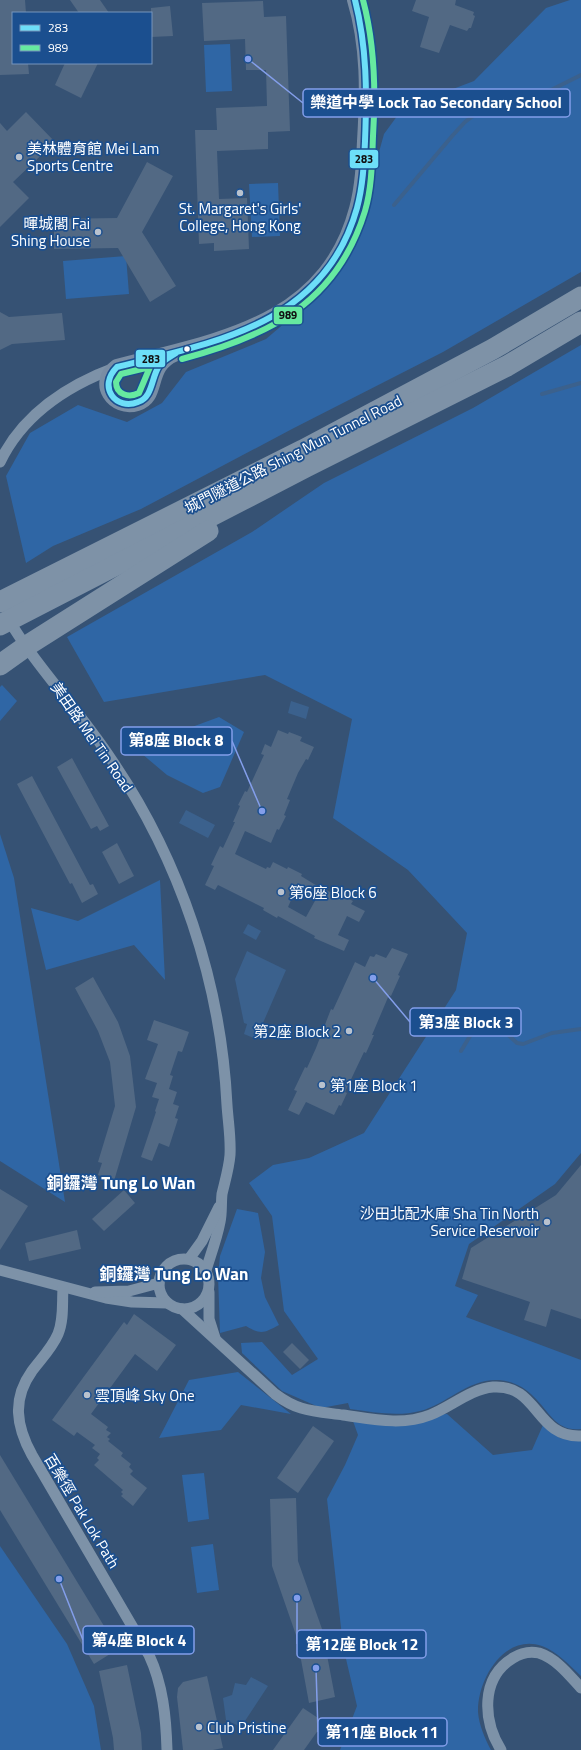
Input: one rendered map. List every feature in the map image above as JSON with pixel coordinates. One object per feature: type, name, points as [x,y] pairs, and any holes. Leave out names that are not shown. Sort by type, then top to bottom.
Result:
[{"type":"highway","name":"城門隧道公路 Shing Mun Tunnel Road","points":[[0,603],[302,450],[493,349],[581,297]]},
{"type":"highway","name":"城門隧道公路 Shing Mun Tunnel Road","points":[[0,625],[306,467],[506,366],[581,322]]},
{"type":"highway","points":[[0,665],[306,467]]},
{"type":"street","points":[[0,462],[19,432],[46,405],[89,378],[117,367],[176,353],[234,336],[258,326],[285,310],[318,282],[336,259],[357,210],[363,181],[368,99],[364,41],[355,0]]},
{"type":"street","points":[[117,367],[110,373],[107,379],[108,391],[119,402],[135,404],[143,400],[149,394],[159,364],[166,357],[176,353]]},
{"type":"street","name":"美田路 Mei Tin Road","points":[[0,603],[29,651],[91,730],[122,775],[158,840],[189,915],[214,1002],[226,1074],[230,1155],[221,1203],[221,1220],[206,1270]]},
{"type":"street","name":"美田路 Mei Tin Road","points":[[190,1259],[202,1241],[221,1203]]},
{"type":"street","points":[[167,1303],[160,1291],[160,1275],[170,1262],[190,1259],[196,1261],[206,1270],[210,1282],[209,1319],[215,1338]]},
{"type":"street","points":[[0,1270],[63,1288],[88,1292],[106,1298],[132,1302],[167,1303],[182,1310],[215,1338],[275,1394],[290,1404],[307,1410],[382,1421],[406,1420],[430,1415],[476,1391],[498,1387],[510,1389],[525,1398],[546,1423],[557,1432],[568,1436],[581,1436]]},
{"type":"street","points":[[88,1292],[129,1291],[159,1283]]},
{"type":"street","name":"百樂徑 Pak Lok Path","points":[[63,1288],[61,1325],[58,1333],[52,1346],[28,1378],[21,1394],[18,1411],[20,1429],[32,1454],[149,1655],[158,1677],[162,1694],[167,1750]]},
{"type":"street","points":[[182,1310],[196,1307],[202,1302],[209,1289]]},
{"type":"street","points":[[501,1750],[489,1724],[487,1702],[494,1678],[507,1662],[529,1652],[539,1654],[559,1665],[581,1688]]},
{"type":"shaded area","points":[[570,0],[581,0],[581,272],[443,352],[292,429],[141,509],[53,546],[26,563],[6,476],[30,433],[78,405],[127,422],[162,403],[186,372],[266,339],[333,279],[361,217],[384,134],[403,108],[474,81],[546,8]]},
{"type":"shaded area","points":[[230,44],[232,91],[206,92],[204,45]]},
{"type":"shaded area","points":[[278,183],[280,236],[252,237],[249,184]]},
{"type":"shaded area","points":[[126,256],[129,294],[66,299],[63,261]]},
{"type":"shaded area","points":[[581,345],[581,1153],[555,1184],[469,1244],[455,1286],[478,1295],[466,1317],[581,1360],[581,1429],[572,1429],[559,1424],[527,1390],[513,1383],[499,1380],[488,1380],[478,1383],[430,1408],[411,1413],[385,1413],[350,1409],[348,1403],[321,1408],[282,1391],[242,1353],[241,1343],[262,1342],[292,1375],[318,1359],[284,1311],[272,1216],[249,1183],[273,1165],[309,1158],[364,1133],[456,990],[467,933],[408,870],[333,818],[352,719],[265,675],[104,702],[67,637],[252,532],[324,483],[473,408]]},
{"type":"shaded area","points":[[2,685],[17,701],[0,721],[0,687]]},
{"type":"shaded area","points":[[291,701],[309,707],[306,719],[288,713]]},
{"type":"shaded area","points":[[219,717],[244,732],[220,787],[203,793],[167,775],[135,748]]},
{"type":"shaded area","points":[[186,810],[215,825],[208,838],[179,823]]},
{"type":"shaded area","points":[[0,834],[14,878],[65,1202],[0,1161]]},
{"type":"shaded area","points":[[160,880],[165,980],[134,945],[46,970],[31,908],[78,921]]},
{"type":"shaded area","points":[[248,924],[261,931],[256,940],[243,933]]},
{"type":"shaded area","points":[[247,951],[286,970],[256,1039],[244,1034],[247,1024],[244,1023],[235,979]]},
{"type":"shaded area","points":[[237,1209],[258,1213],[265,1252],[261,1278],[265,1297],[279,1325],[262,1332],[255,1331],[246,1326],[220,1333],[218,1275],[220,1256]]},
{"type":"shaded area","points":[[238,1372],[291,1414],[241,1405],[221,1430],[159,1438],[189,1380]]},
{"type":"shaded area","points":[[447,1414],[493,1455],[532,1450],[543,1425],[560,1438],[581,1440],[581,1676],[563,1659],[542,1646],[528,1644],[516,1646],[495,1662],[482,1686],[478,1712],[485,1737],[491,1750],[340,1750],[357,1706],[343,1646],[327,1499],[345,1465],[358,1435],[353,1421]]},
{"type":"shaded area","points":[[204,1473],[209,1519],[188,1522],[182,1475]]},
{"type":"shaded area","points":[[213,1544],[219,1590],[197,1593],[191,1547]]},
{"type":"shaded area","points":[[0,1546],[67,1644],[94,1706],[101,1750],[0,1750]]},
{"type":"shaded area","points":[[251,1677],[268,1686],[241,1727],[226,1720],[223,1698],[232,1695],[235,1683],[246,1685]]},
{"type":"building","points":[[0,0],[25,0],[26,12],[12,12],[12,64],[28,64],[29,74],[0,75]]},
{"type":"building","points":[[70,0],[100,0],[108,12],[78,12]]},
{"type":"building","points":[[416,0],[456,0],[455,5],[474,12],[473,15],[475,16],[471,28],[467,31],[450,25],[439,53],[420,47],[429,17],[412,11]]},
{"type":"building","points":[[263,1],[264,17],[286,16],[290,131],[268,132],[268,149],[217,151],[219,199],[247,198],[249,249],[214,251],[214,243],[199,244],[195,130],[217,130],[216,108],[267,106],[266,70],[246,70],[245,39],[204,41],[202,3]]},
{"type":"building","points":[[170,6],[173,36],[152,37],[151,8]]},
{"type":"building","points":[[65,64],[98,64],[81,98],[55,85]]},
{"type":"building","name":"美林體育館 Mei Lam Sports Centre","points":[[26,112],[55,142],[13,182],[29,198],[0,227],[0,123],[7,131]]},
{"type":"building","name":"暉城閣 Fai Shing House","points":[[147,162],[173,176],[142,232],[176,286],[150,302],[118,248],[54,249],[54,219],[117,218]]},
{"type":"building","points":[[0,312],[9,317],[62,313],[65,340],[12,344],[0,350]]},
{"type":"building","points":[[278,730],[302,737],[300,741],[314,747],[308,760],[306,759],[298,773],[287,799],[290,800],[284,815],[286,816],[279,830],[277,829],[271,843],[245,831],[235,854],[266,869],[267,867],[270,868],[273,862],[287,869],[288,867],[302,874],[301,876],[314,884],[338,896],[339,894],[353,901],[351,904],[365,911],[359,922],[347,916],[338,935],[349,940],[344,951],[314,938],[315,936],[278,916],[277,918],[263,910],[264,908],[218,885],[215,890],[205,885],[214,866],[211,865],[220,846],[223,848],[235,822],[233,822],[240,806],[238,805],[245,791],[247,792],[264,755],[261,754],[265,744],[271,747]],"holes":[[[296,889],[316,899],[306,917],[288,907]]]},
{"type":"building","points":[[72,758],[109,826],[100,831],[97,826],[91,829],[57,767]]},
{"type":"building","points":[[32,776],[90,885],[93,884],[98,894],[82,903],[72,883],[70,884],[17,784]]},
{"type":"building","points":[[117,843],[134,876],[119,884],[102,852]]},
{"type":"building","points":[[392,948],[408,954],[398,975],[400,976],[391,996],[389,995],[372,1035],[374,1035],[366,1053],[364,1052],[345,1092],[347,1093],[341,1106],[339,1105],[334,1115],[306,1102],[299,1115],[288,1110],[297,1091],[294,1090],[305,1067],[307,1068],[331,1009],[333,1010],[355,962],[365,967],[370,956],[374,957],[376,954],[386,958]]},
{"type":"building","points":[[93,977],[118,1022],[130,1056],[136,1107],[114,1181],[98,1175],[102,1163],[98,1162],[115,1106],[110,1062],[98,1031],[75,988]]},
{"type":"building","points":[[154,1020],[189,1032],[182,1052],[178,1051],[170,1075],[173,1076],[169,1089],[177,1092],[173,1104],[179,1106],[175,1118],[178,1119],[169,1147],[159,1143],[152,1161],[141,1157],[159,1099],[152,1097],[157,1083],[145,1079],[158,1044],[147,1040]]},
{"type":"building","name":"沙田北配水庫 Sha Tin North Service Reservoir","points":[[581,1165],[581,1319],[551,1309],[546,1327],[524,1320],[530,1302],[462,1279],[471,1248],[556,1195]]},
{"type":"building","points":[[0,1189],[28,1206],[0,1250]]},
{"type":"building","points":[[124,1190],[135,1203],[104,1231],[92,1219]]},
{"type":"building","points":[[77,1230],[81,1249],[29,1261],[25,1243]]},
{"type":"building","name":"雲頂峰 Sky One","points":[[134,1314],[176,1345],[157,1371],[135,1354],[91,1414],[108,1427],[106,1430],[111,1433],[107,1437],[110,1439],[108,1441],[123,1453],[121,1456],[131,1464],[129,1467],[133,1471],[130,1474],[147,1488],[133,1506],[121,1496],[123,1494],[121,1492],[123,1490],[94,1465],[99,1460],[97,1458],[100,1454],[92,1448],[95,1445],[77,1432],[74,1436],[52,1420],[124,1322],[127,1325]]},
{"type":"building","points":[[292,1343],[309,1360],[300,1369],[283,1352]]},
{"type":"building","points":[[313,1426],[334,1441],[298,1493],[277,1478]]},
{"type":"building","points":[[0,1455],[118,1649],[94,1664],[0,1510]]},
{"type":"building","points":[[296,1498],[298,1561],[322,1629],[335,1697],[309,1703],[297,1638],[272,1566],[270,1499]]},
{"type":"building","points":[[127,1665],[141,1733],[142,1750],[114,1750],[113,1738],[99,1671]]},
{"type":"building","name":"Club Pristine","points":[[207,1676],[223,1748],[213,1750],[183,1750],[177,1697],[178,1688],[183,1682]]},
{"type":"building","points":[[303,1708],[324,1722],[304,1750],[273,1750]]},
{"type":"waterway","points":[[394,205],[453,135],[465,122],[478,112],[509,100],[551,90],[581,75]]},
{"type":"waterway","points":[[542,394],[581,383]]},
{"type":"waterway","points":[[461,1051],[476,1026],[485,1022],[495,1023],[517,1043],[523,1044],[552,1033],[581,1029]]},
{"type":"transit line","name":"283","points":[[176,353],[159,366],[149,392],[143,400],[130,404],[123,403],[116,400],[112,395],[109,389],[109,382],[111,375],[117,367],[193,348],[229,336],[263,321],[294,302],[320,278],[342,247],[359,200],[364,158],[366,105],[365,70],[362,35],[355,0]]},
{"type":"transit line","name":"989","points":[[182,359],[214,350],[243,339],[271,326],[296,311],[318,292],[337,270],[353,243],[365,211],[369,193],[374,119],[374,68],[370,34],[363,0]]},
{"type":"transit line","name":"989","points":[[150,367],[139,393],[127,395],[118,390],[116,382],[121,374],[150,367]]},
{"type":"place","name":"樂道中學 Lock Tao Secondary School","points":[[248,59]]},
{"type":"place","name":"美林體育館 Mei Lam Sports Centre","points":[[19,157]]},
{"type":"place","name":"St. Margaret's Girls' College, Hong Kong","points":[[240,193]]},
{"type":"place","name":"暉城閣 Fai Shing House","points":[[98,232]]},
{"type":"place","name":"第8座 Block 8","points":[[262,811]]},
{"type":"place","name":"第6座 Block 6","points":[[281,892]]},
{"type":"place","name":"第3座 Block 3","points":[[373,978]]},
{"type":"place","name":"第2座 Block 2","points":[[349,1031]]},
{"type":"place","name":"第1座 Block 1","points":[[322,1085]]},
{"type":"place","name":"沙田北配水庫 Sha Tin North Service Reservoir","points":[[547,1222]]},
{"type":"place","name":"雲頂峰 Sky One","points":[[87,1395]]},
{"type":"place","name":"第4座 Block 4","points":[[59,1579]]},
{"type":"place","name":"第12座 Block 12","points":[[297,1598]]},
{"type":"place","name":"第11座 Block 11","points":[[316,1668]]},
{"type":"place","name":"Club Pristine","points":[[199,1727]]},
{"type":"district","name":"銅鑼灣 Tung Lo Wan","points":[[121,1183]]},
{"type":"district","name":"銅鑼灣 Tung Lo Wan","points":[[174,1274]]}]
